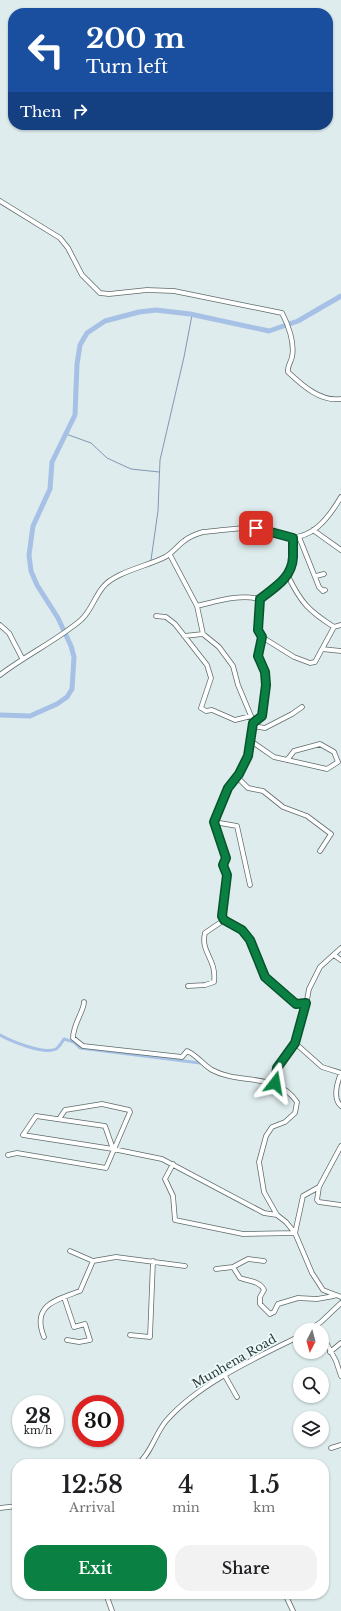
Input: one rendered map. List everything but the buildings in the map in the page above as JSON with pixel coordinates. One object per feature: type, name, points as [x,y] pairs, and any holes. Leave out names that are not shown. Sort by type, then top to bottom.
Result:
[{"type":"street","points":[[0,201],[60,238],[68,248],[82,275],[100,293],[109,294],[147,290],[174,291],[282,313],[287,321],[293,354],[288,372],[317,394],[330,399],[341,399]]},
{"type":"street","points":[[0,675],[22,658],[68,630],[88,612],[103,587],[112,580],[170,554],[183,541],[203,532],[256,528],[293,538],[299,537],[313,530],[339,505],[341,497]]},
{"type":"street","points":[[313,530],[341,550]]},
{"type":"street","points":[[299,537],[316,576],[319,587],[323,591],[325,590]]},
{"type":"street","points":[[293,538],[291,570],[288,576],[260,599],[258,630],[262,637],[294,657],[310,663],[315,662],[334,627],[341,625]]},
{"type":"street","points":[[170,554],[197,606],[204,634],[219,647],[234,666],[238,685],[251,716],[251,740],[248,756],[239,774],[228,788],[214,822],[226,858],[223,865],[227,875],[222,916],[224,920],[242,930],[250,940],[265,977],[296,1004],[306,1003]]},
{"type":"street","points":[[316,576],[324,574]]},
{"type":"street","points":[[288,576],[298,597],[313,613],[334,627]]},
{"type":"street","points":[[197,606],[226,599],[250,597],[260,599]]},
{"type":"street","points":[[156,616],[166,617],[175,624],[207,665],[211,678],[201,708],[206,712],[212,710],[235,720],[251,716]]},
{"type":"street","points":[[0,625],[9,633],[22,658]]},
{"type":"street","points":[[184,636],[204,634]]},
{"type":"street","points":[[252,725],[262,716],[266,685],[265,672],[258,656],[262,637]]},
{"type":"street","points":[[322,649],[341,651]]},
{"type":"street","points":[[252,725],[265,728],[302,707]]},
{"type":"street","points":[[251,740],[274,757],[287,760],[327,769],[338,762],[334,752],[320,744],[294,751],[287,760]]},
{"type":"street","points":[[239,774],[240,780],[248,788],[262,791],[284,807],[307,816],[331,834],[320,851]]},
{"type":"street","points":[[214,822],[238,826],[250,885]]},
{"type":"street","points":[[188,986],[205,985],[214,982],[214,965],[203,941],[205,933],[224,920]]},
{"type":"street","points":[[275,1083],[277,1068],[295,1043],[309,988],[320,967],[341,948]]},
{"type":"street","points":[[334,954],[341,960]]},
{"type":"street","points":[[84,1002],[84,1007],[73,1028],[72,1038],[83,1046],[182,1057],[187,1051],[212,1070],[231,1076],[275,1083],[292,1094],[297,1102],[295,1113],[284,1122],[272,1127],[266,1136],[259,1162],[264,1192],[277,1215],[286,1222],[295,1234],[312,1273],[323,1290],[335,1296],[341,1297]]},
{"type":"street","points":[[295,1043],[322,1067],[341,1073],[336,1085],[337,1099],[341,1106]]},
{"type":"street","points":[[8,1155],[17,1153],[106,1168],[130,1112],[129,1110],[102,1104],[81,1106],[65,1110],[59,1119]]},
{"type":"street","points":[[113,1149],[105,1126],[36,1116],[23,1135],[113,1149],[162,1159],[264,1213],[277,1215]]},
{"type":"street","points":[[341,1146],[319,1187],[317,1200],[319,1202],[341,1205]]},
{"type":"street","points":[[173,1164],[166,1179],[173,1196],[175,1220],[243,1234],[295,1234]]},
{"type":"street","points":[[295,1234],[302,1196],[319,1187]]},
{"type":"street","points":[[70,1251],[93,1261],[116,1257],[184,1266]]},
{"type":"street","points":[[216,1269],[233,1267],[248,1259],[264,1261]]},
{"type":"street","points":[[44,1337],[39,1326],[42,1312],[51,1302],[80,1291],[93,1261]]},
{"type":"street","points":[[130,1335],[150,1337],[153,1261]]},
{"type":"street","points":[[233,1267],[240,1278],[254,1281],[263,1287],[264,1290],[260,1296],[260,1304],[270,1314],[274,1312],[278,1304],[298,1298],[317,1299],[335,1296]]},
{"type":"street","points":[[64,1297],[74,1327],[85,1324],[90,1340],[79,1342],[67,1340]]},
{"type":"street","points":[[319,1323],[341,1303]]},
{"type":"street","name":"Munhena Road","points":[[144,1459],[165,1422],[194,1396],[225,1376],[293,1340]]},
{"type":"street","points":[[341,1343],[330,1352],[336,1361],[341,1376]]},
{"type":"street","points":[[225,1376],[237,1397]]},
{"type":"street","points":[[331,1448],[341,1445]]},
{"type":"street","points":[[0,1508],[12,1507]]},
{"type":"street","points":[[108,1599],[112,1611]]},
{"type":"street","points":[[287,1599],[293,1611]]},
{"type":"waterway","points":[[0,715],[30,716],[57,704],[67,697],[72,689],[74,657],[71,646],[58,618],[37,585],[31,571],[29,555],[33,526],[50,489],[52,462],[75,415],[77,364],[80,345],[87,333],[105,321],[139,312],[156,310],[190,314],[269,331],[298,321],[341,296]]},
{"type":"waterway","points":[[151,560],[158,511],[160,460],[184,357],[192,315]]},
{"type":"waterway","points":[[66,434],[91,443],[107,458],[131,469],[159,472]]},
{"type":"waterway","points":[[0,1035],[19,1044],[36,1049],[56,1049],[64,1039],[74,1042],[80,1048],[200,1063]]},
{"type":"route","points":[[256,528],[282,537],[293,538],[291,570],[288,576],[260,599],[258,630],[262,637],[258,656],[265,672],[266,685],[262,716],[253,723],[248,756],[245,764],[228,788],[214,822],[226,858],[223,865],[227,875],[225,900],[222,909],[222,916],[224,920],[242,930],[250,940],[265,977],[296,1004],[306,1003],[304,1016],[295,1043],[277,1068],[275,1083]]}]
